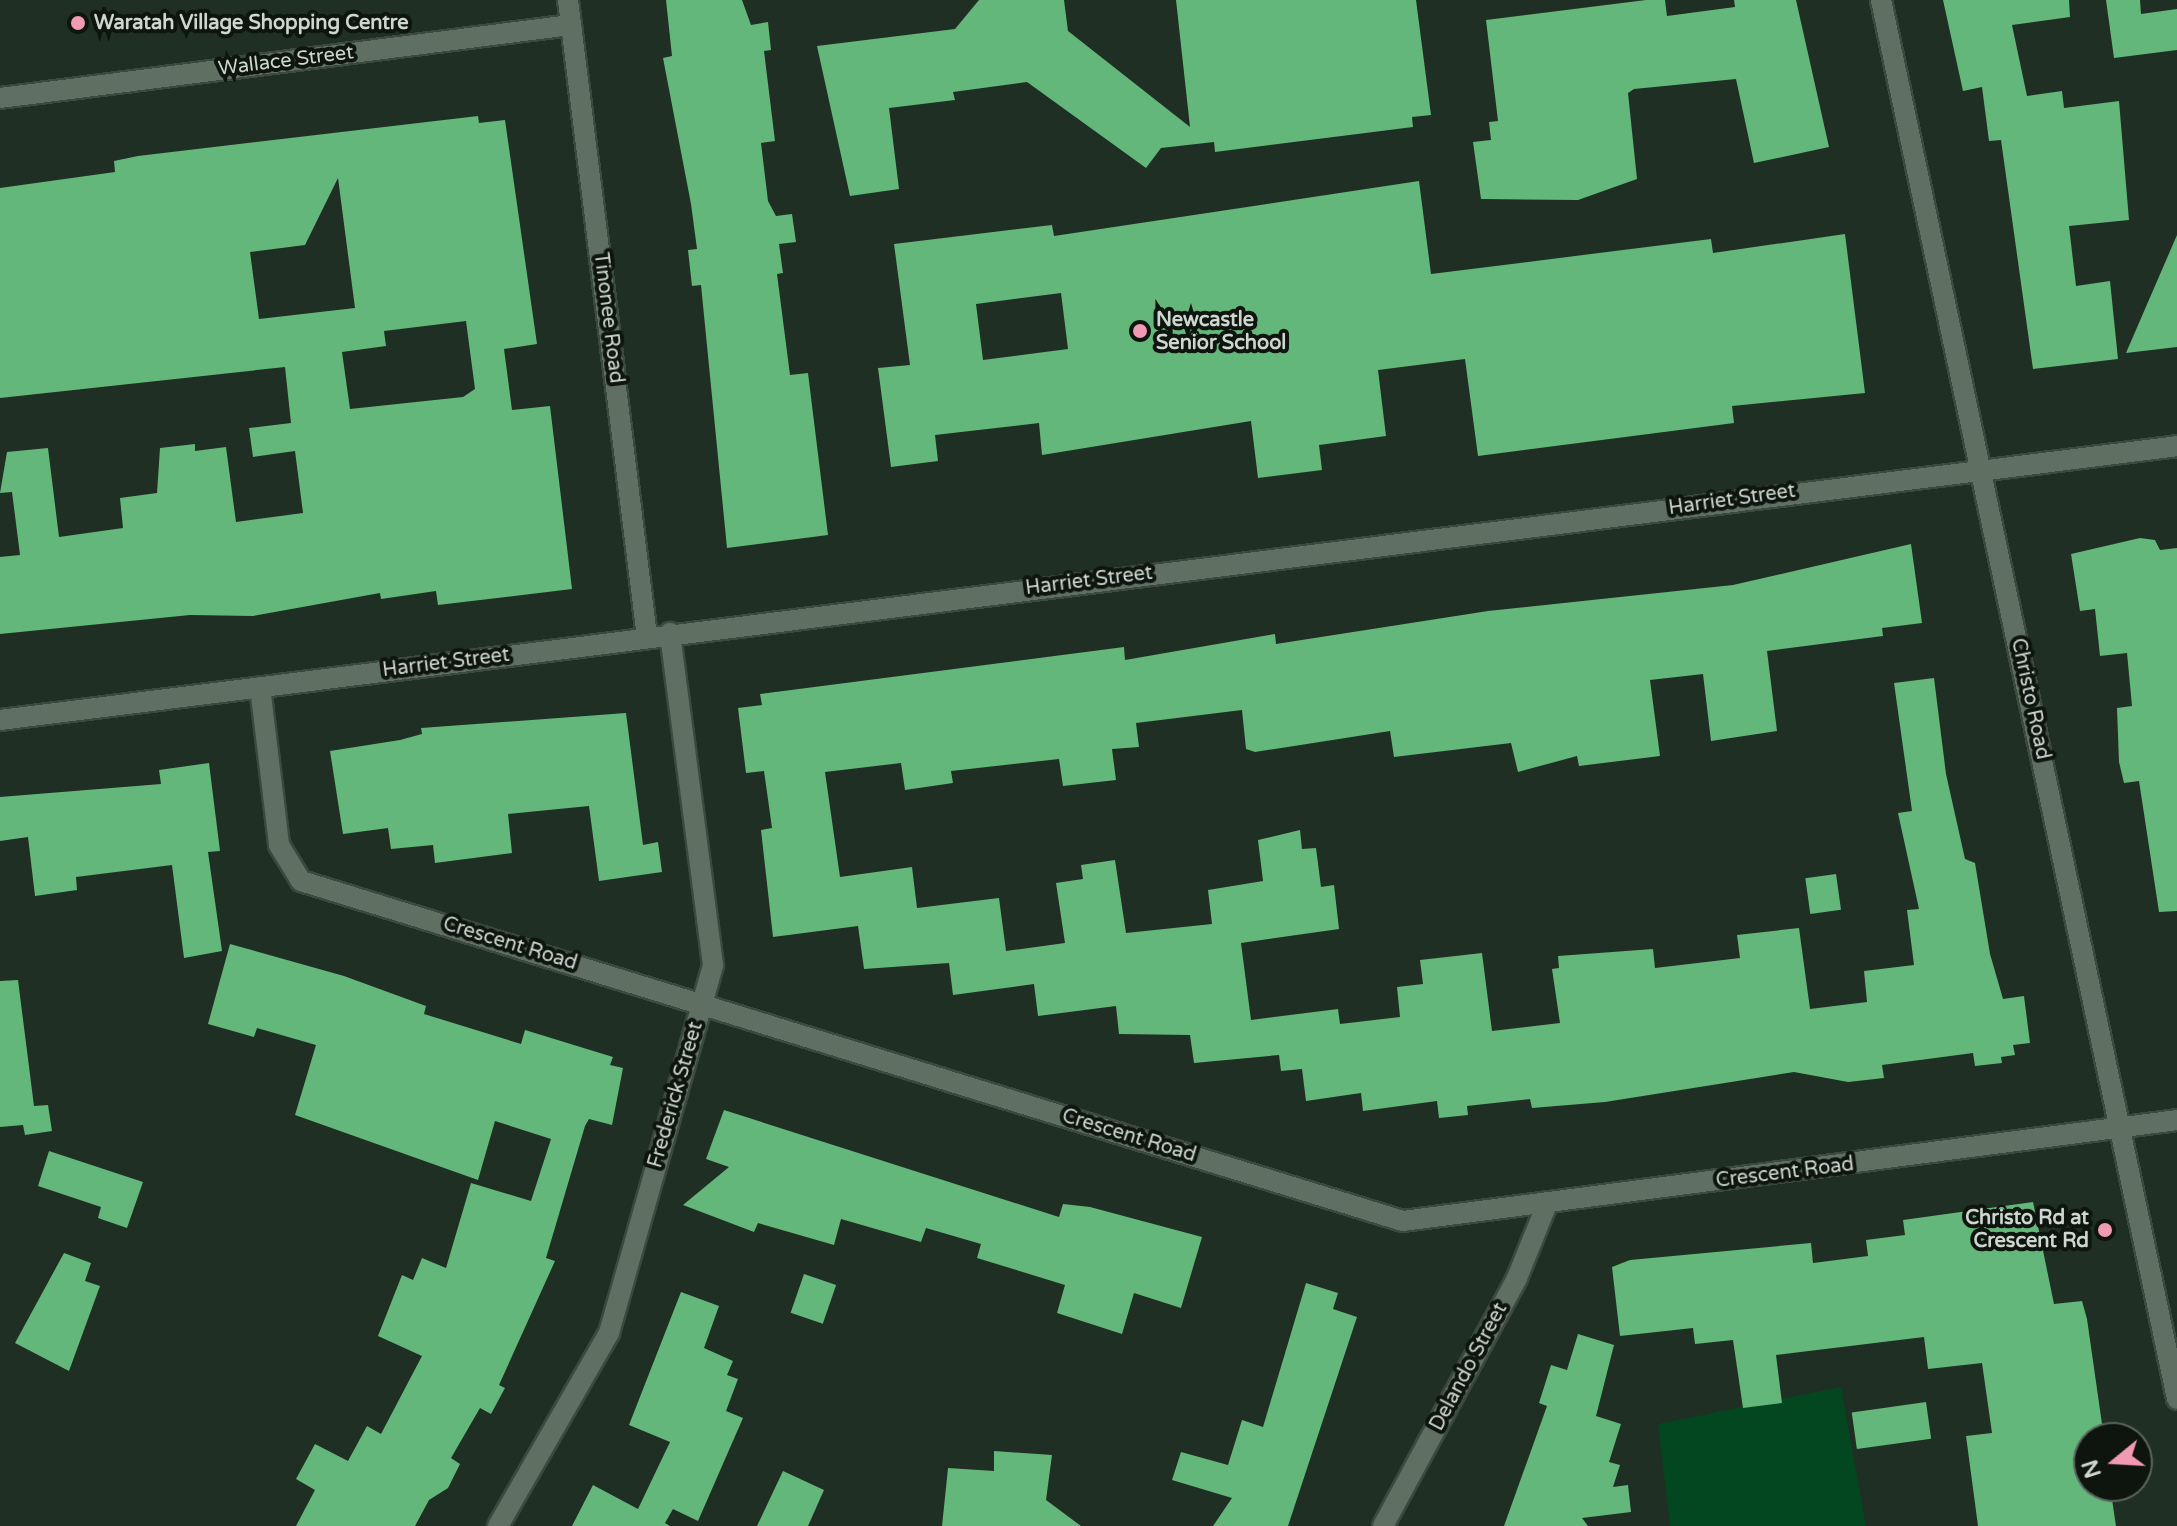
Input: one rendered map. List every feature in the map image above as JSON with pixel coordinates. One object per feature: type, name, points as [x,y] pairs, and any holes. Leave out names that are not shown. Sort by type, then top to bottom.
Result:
[{"type":"street","name":"Tinonee Road","points":[[568,0],[647,637]]},
{"type":"street","name":"Christo Road","points":[[1881,0],[2177,1399]]},
{"type":"street","name":"Wallace Street","points":[[0,98],[571,25]]},
{"type":"street","name":"Harriet Street","points":[[0,720],[1979,465],[2016,470],[2177,446]]},
{"type":"street","name":"Frederick Street","points":[[498,1526],[609,1333],[713,965],[670,633]]},
{"type":"street","name":"Crescent Road","points":[[260,687],[279,845],[301,881],[1403,1221],[2177,1120]]},
{"type":"street","name":"Delando Street","points":[[1383,1526],[1517,1278],[1547,1204]]},
{"type":"green space","points":[[1841,1387],[1866,1526],[1670,1526],[1658,1424]]},
{"type":"building","points":[[666,0],[742,0],[751,25],[768,22],[771,50],[764,51],[775,141],[761,143],[768,201],[776,216],[792,214],[796,242],[779,244],[783,273],[777,274],[790,375],[808,373],[828,535],[727,548],[701,285],[692,286],[688,250],[697,249],[663,58],[672,56]]},
{"type":"building","points":[[979,0],[1064,0],[1068,31],[1190,127],[1176,0],[1416,0],[1431,115],[1412,117],[1413,127],[1215,152],[1214,142],[1161,148],[1146,168],[1027,82],[953,92],[955,100],[889,108],[899,189],[850,196],[817,46],[955,29]]},
{"type":"building","points":[[1665,0],[1667,16],[1735,7],[1734,0],[1796,0],[1829,147],[1754,163],[1736,79],[1634,89],[1628,93],[1637,179],[1578,200],[1481,199],[1473,142],[1491,140],[1489,122],[1498,121],[1486,20]]},
{"type":"building","points":[[1943,0],[2069,0],[2070,17],[2012,25],[2027,96],[2062,91],[2064,108],[2119,101],[2129,220],[2069,226],[2076,286],[2110,281],[2118,359],[2033,369],[2001,140],[1989,141],[1982,87],[1963,91]]},
{"type":"building","points":[[2106,0],[2140,0],[2141,14],[2177,9],[2177,50],[2114,58]]},
{"type":"building","points":[[478,116],[479,123],[505,120],[537,344],[504,349],[512,410],[550,406],[572,589],[438,605],[436,591],[381,599],[380,593],[253,616],[190,615],[0,634],[0,557],[20,555],[12,492],[0,493],[7,452],[48,448],[59,537],[123,528],[120,498],[157,493],[160,448],[195,444],[195,451],[226,447],[236,522],[303,513],[295,451],[253,457],[249,428],[291,423],[285,367],[0,398],[0,188],[115,172],[114,161]],"holes":[[[338,178],[355,308],[259,319],[250,252],[305,245]],[[466,321],[475,389],[463,397],[350,409],[342,352],[386,346],[384,331]]]},
{"type":"building","points":[[1419,181],[1431,274],[1711,239],[1713,253],[1845,234],[1865,393],[1732,406],[1734,423],[1478,456],[1465,359],[1378,370],[1386,436],[1319,445],[1322,470],[1258,478],[1251,421],[1042,455],[1039,423],[935,435],[938,461],[891,467],[878,368],[910,365],[894,244],[1052,225],[1054,236]],"holes":[[[1061,293],[1068,349],[983,360],[976,304]]]},
{"type":"building","points":[[2177,235],[2177,347],[2126,353]]},
{"type":"building","points":[[2140,538],[2155,540],[2160,550],[2177,548],[2177,911],[2159,912],[2139,781],[2124,783],[2119,762],[2117,708],[2132,706],[2127,653],[2100,656],[2095,609],[2080,611],[2071,554]]},
{"type":"building","points":[[1911,544],[1922,623],[1882,628],[1883,636],[1767,651],[1777,731],[1711,741],[1703,674],[1650,680],[1660,756],[1579,766],[1577,756],[1518,772],[1511,743],[1394,757],[1390,731],[1255,752],[1246,749],[1242,710],[1136,723],[1139,747],[1112,749],[1116,780],[1063,786],[1059,759],[951,771],[953,783],[905,790],[901,763],[825,772],[840,877],[912,867],[917,908],[999,898],[1006,951],[1065,943],[1056,883],[1083,879],[1081,865],[1115,860],[1126,933],[1212,924],[1208,890],[1263,881],[1258,840],[1300,830],[1302,849],[1316,848],[1321,887],[1334,885],[1339,929],[1241,943],[1251,1020],[1338,1009],[1340,1024],[1400,1017],[1397,987],[1423,984],[1420,960],[1482,953],[1492,1031],[1560,1023],[1552,969],[1559,968],[1558,956],[1653,949],[1655,968],[1740,958],[1737,935],[1799,928],[1810,1009],[1867,1002],[1864,971],[1914,965],[1907,910],[1919,909],[1898,813],[1912,811],[1894,683],[1934,678],[1946,774],[1965,859],[1975,863],[1990,954],[2003,999],[2024,996],[2030,1043],[2013,1045],[2015,1055],[2001,1057],[2002,1063],[1975,1066],[1973,1053],[1882,1065],[1884,1078],[1848,1082],[1794,1072],[1605,1102],[1532,1108],[1530,1099],[1467,1106],[1468,1115],[1439,1118],[1437,1101],[1363,1111],[1361,1093],[1306,1101],[1302,1069],[1281,1071],[1279,1055],[1194,1063],[1190,1035],[1119,1034],[1116,1006],[1038,1016],[1034,984],[953,995],[949,963],[864,969],[858,926],[773,937],[761,830],[772,828],[764,771],[746,773],[738,708],[762,705],[760,694],[1124,647],[1125,660],[1275,634],[1276,644],[1488,611],[1733,585]]},
{"type":"building","points":[[626,713],[643,845],[658,842],[662,872],[599,881],[589,806],[508,814],[512,853],[435,863],[433,845],[391,849],[388,828],[343,834],[330,751],[400,740],[422,734],[421,728]]},
{"type":"building","points":[[209,763],[220,851],[208,852],[222,951],[184,958],[172,865],[76,877],[77,890],[35,896],[28,837],[0,841],[0,797],[161,784],[159,770]]},
{"type":"building","points":[[1836,874],[1841,910],[1810,914],[1805,878]]},
{"type":"building","points":[[230,944],[344,976],[426,1006],[424,1014],[521,1044],[525,1030],[613,1057],[610,1065],[623,1068],[612,1125],[589,1119],[585,1126],[546,1258],[555,1261],[499,1385],[505,1388],[491,1414],[480,1408],[451,1458],[460,1464],[448,1488],[429,1500],[415,1526],[296,1526],[315,1490],[296,1479],[315,1444],[348,1461],[367,1426],[381,1434],[422,1356],[378,1336],[402,1275],[413,1280],[422,1258],[446,1268],[471,1183],[531,1201],[551,1139],[495,1121],[478,1180],[295,1115],[316,1045],[257,1028],[254,1037],[208,1024]]},
{"type":"building","points":[[18,980],[34,1106],[48,1105],[52,1131],[25,1135],[23,1125],[0,1127],[0,981]]},
{"type":"building","points":[[724,1110],[1059,1217],[1063,1204],[1090,1207],[1202,1237],[1181,1308],[1134,1293],[1122,1334],[1057,1313],[1065,1285],[977,1258],[981,1244],[926,1228],[921,1242],[841,1219],[834,1245],[758,1223],[754,1232],[683,1205],[729,1167],[706,1159]]},
{"type":"building","points":[[49,1151],[143,1182],[127,1228],[98,1218],[101,1207],[38,1186]]},
{"type":"building","points":[[2033,1202],[2054,1304],[2082,1301],[2102,1422],[2073,1422],[2073,1502],[2112,1502],[2116,1526],[1978,1526],[1966,1436],[1992,1433],[1982,1363],[1928,1369],[1924,1337],[1776,1355],[1782,1403],[1743,1408],[1733,1340],[1695,1344],[1693,1328],[1620,1336],[1612,1267],[1630,1260],[1811,1243],[1813,1263],[1868,1256],[1866,1240],[1905,1235],[1903,1220]]},
{"type":"building","points":[[64,1253],[91,1263],[85,1281],[100,1286],[69,1371],[15,1343]]},
{"type":"building","points":[[804,1274],[836,1285],[823,1324],[791,1313]]},
{"type":"building","points":[[1306,1283],[1338,1293],[1333,1309],[1357,1317],[1288,1526],[1213,1526],[1232,1498],[1172,1480],[1181,1452],[1228,1465],[1242,1420],[1263,1427]]},
{"type":"building","points":[[681,1292],[719,1306],[704,1348],[733,1361],[727,1375],[738,1379],[726,1411],[743,1418],[698,1521],[673,1509],[665,1523],[670,1526],[572,1526],[593,1485],[638,1509],[670,1442],[629,1425]]},
{"type":"building","points":[[1578,1334],[1614,1345],[1596,1416],[1621,1424],[1609,1462],[1620,1465],[1613,1487],[1628,1485],[1631,1512],[1582,1518],[1588,1526],[1504,1526],[1547,1406],[1539,1403],[1551,1365],[1567,1370]]},
{"type":"building","points":[[1926,1402],[1931,1439],[1857,1449],[1852,1412]]},
{"type":"building","points":[[994,1451],[1052,1455],[1046,1500],[1081,1526],[942,1526],[948,1468],[994,1471]]},
{"type":"building","points":[[783,1471],[824,1490],[808,1526],[757,1526]]},
{"type":"place","name":"Waratah Village Shopping Centre","points":[[78,23]]},
{"type":"place","name":"Newcastle Senior School","points":[[1140,331]]},
{"type":"place","name":"Christo Rd at Crescent Rd","points":[[2105,1230]]}]
